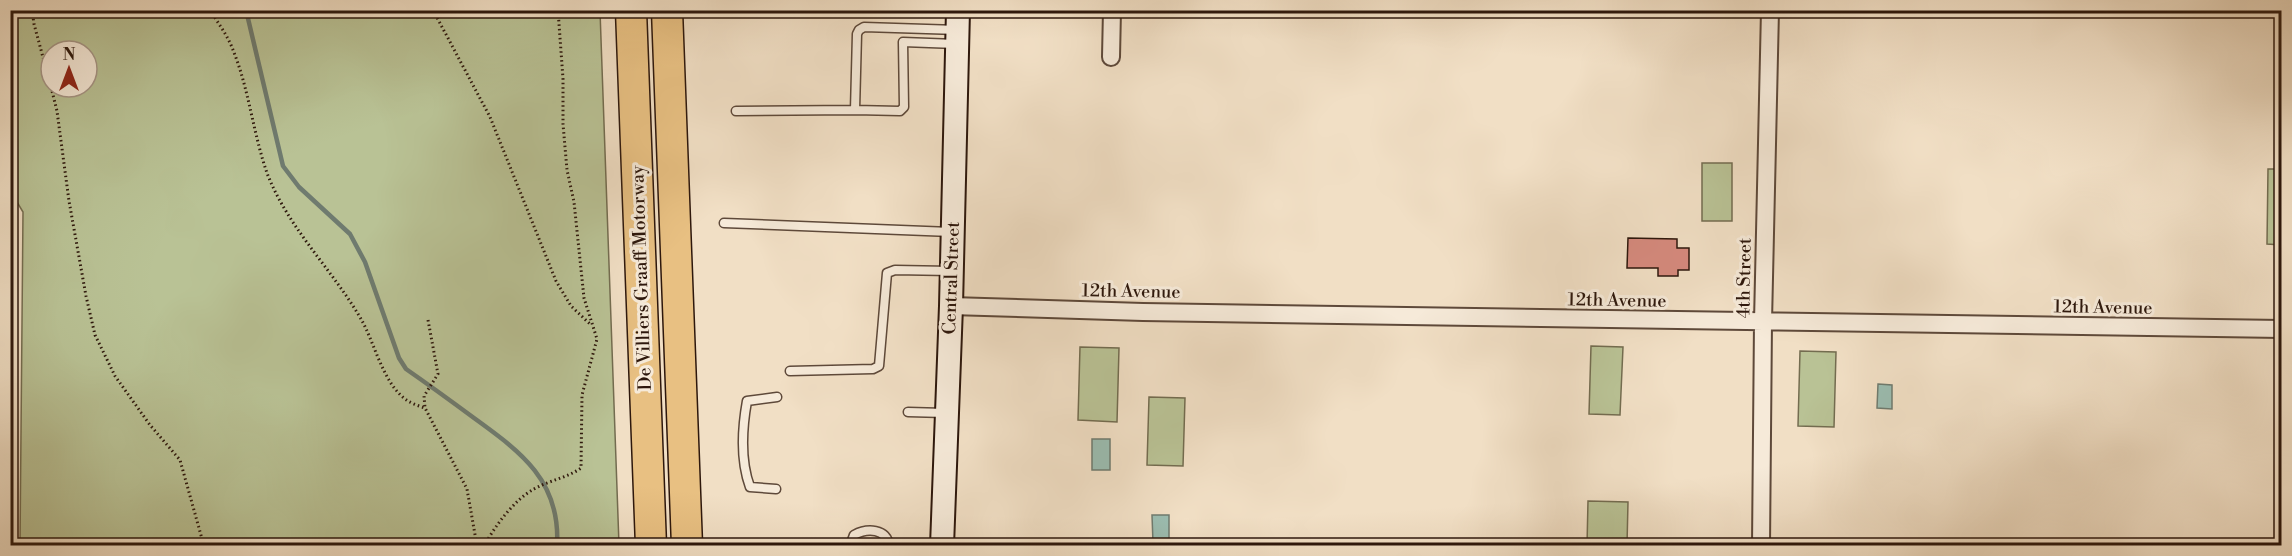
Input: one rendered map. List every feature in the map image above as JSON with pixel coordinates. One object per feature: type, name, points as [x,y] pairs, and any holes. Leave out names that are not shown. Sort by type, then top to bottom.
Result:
[{"type":"highway","name":"De Villiers Graaff Motorway","points":[[631,10],[651,546]]},
{"type":"highway","points":[[667,10],[687,546]]},
{"type":"main road","name":"Central Street","points":[[942,546],[958,28]]},
{"type":"street","points":[[1111,57],[1112,10]]},
{"type":"street","name":"4th Street","points":[[1761,546],[1770,10]]},
{"type":"street","name":"12th Avenue","points":[[951,306],[1143,312],[2282,329]]},
{"type":"lane","points":[[855,110],[859,30],[864,27],[958,28]]},
{"type":"lane","points":[[736,111],[900,111],[904,107],[903,27]]},
{"type":"lane","points":[[903,42],[958,28]]},
{"type":"lane","points":[[724,223],[953,232]]},
{"type":"lane","points":[[790,371],[873,369],[879,366],[886,273],[895,270],[952,271]]},
{"type":"lane","points":[[776,489],[750,487],[744,462],[744,443],[747,402],[777,397]]},
{"type":"lane","points":[[908,412],[946,413]]},
{"type":"lane","points":[[850,546],[854,535],[862,531],[873,530],[889,539],[890,546]]},
{"type":"path","points":[[210,10],[233,49],[268,174],[279,196],[302,237],[346,294],[396,390],[407,401],[424,408]]},
{"type":"path","points":[[433,10],[490,117],[556,281],[571,306],[592,326]]},
{"type":"path","points":[[484,546],[512,509],[534,488],[554,479],[569,476],[581,468],[582,394],[597,339],[584,298],[574,201],[567,170],[558,10]]},
{"type":"path","points":[[32,11],[39,39]]},
{"type":"path","points":[[54,99],[69,201],[95,334],[115,376],[150,425],[180,460],[204,546]]},
{"type":"path","points":[[428,320],[438,374],[424,396],[424,408],[467,489],[477,546]]},
{"type":"green space","points":[[10,11],[600,11],[619,545],[20,545],[23,212],[11,192]]},
{"type":"green space","points":[[1702,163],[1732,163],[1732,221],[1702,221]]},
{"type":"green space","points":[[2268,169],[2281,169],[2281,245],[2267,244]]},
{"type":"green space","points":[[1591,346],[1623,347],[1620,415],[1589,414]]},
{"type":"green space","points":[[1080,347],[1119,348],[1117,422],[1078,420]]},
{"type":"green space","points":[[1800,351],[1836,352],[1834,427],[1798,426]]},
{"type":"green space","points":[[1149,397],[1185,398],[1183,466],[1147,465]]},
{"type":"green space","points":[[1588,501],[1628,502],[1627,545],[1587,545]]},
{"type":"water","points":[[1878,384],[1892,385],[1892,409],[1877,408]]},
{"type":"water","points":[[1092,439],[1110,439],[1110,470],[1092,470]]},
{"type":"water","points":[[1152,515],[1169,515],[1169,539],[1173,545],[1153,543]]},
{"type":"building","points":[[1628,238],[1677,239],[1677,248],[1689,248],[1689,270],[1678,270],[1678,276],[1658,276],[1658,268],[1627,268]]},
{"type":"waterway","points":[[246,10],[283,166],[299,187],[350,234],[365,262],[399,358],[406,369],[507,443],[535,470],[552,503],[557,523],[557,546]]}]
